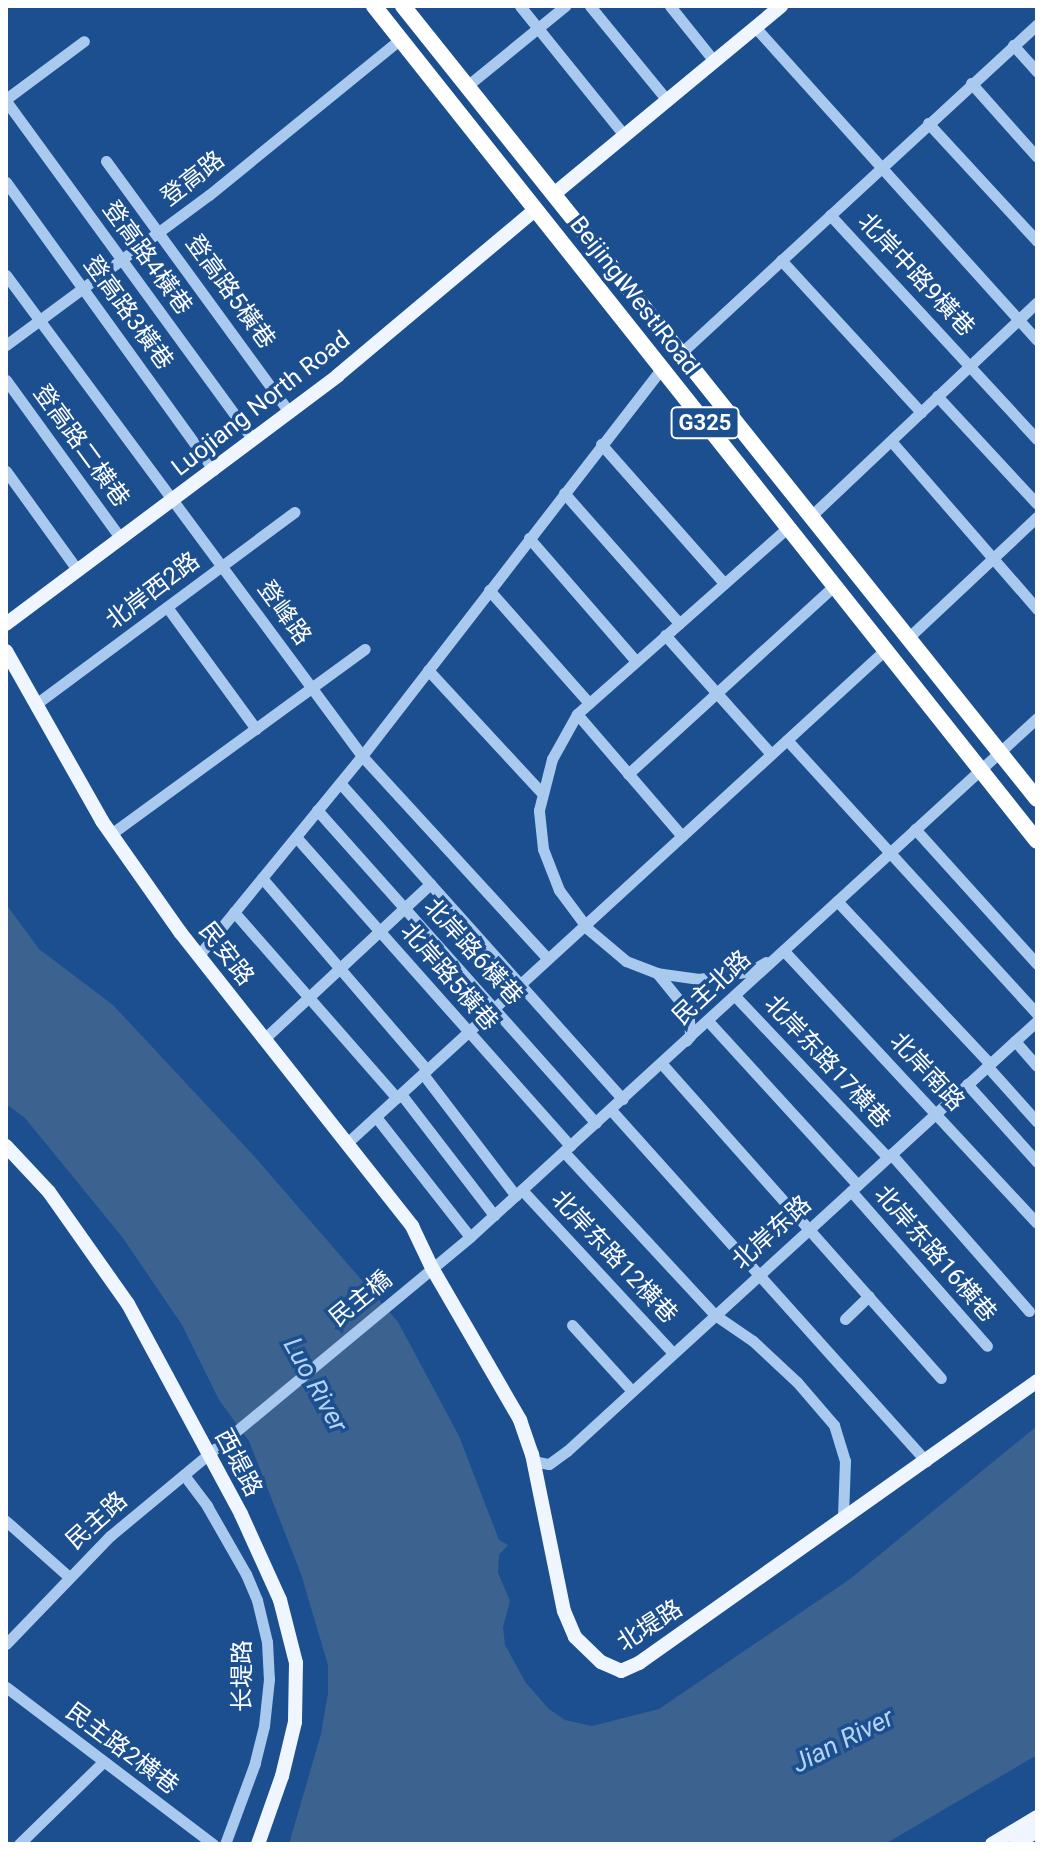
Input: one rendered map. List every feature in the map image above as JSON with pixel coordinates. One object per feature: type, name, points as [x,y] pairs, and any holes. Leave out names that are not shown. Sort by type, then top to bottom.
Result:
[{"type":"highway","name":"Beijing West Road","points":[[374,6],[1037,841]]},
{"type":"highway","name":"Beijing West Road","points":[[409,8],[467,86],[1037,799]]},
{"type":"main road","points":[[554,194],[781,6]]},
{"type":"main road","name":"Luojiang North Road","points":[[6,624],[289,412],[535,210]]},
{"type":"main road","name":"民安路","points":[[6,651],[111,834],[199,955],[412,1226],[432,1268]]},
{"type":"main road","name":"西堤路","points":[[6,1146],[49,1192],[128,1304],[208,1453],[280,1600],[296,1663],[295,1722],[290,1749],[258,1844]]},
{"type":"main road","name":"北堤路","points":[[432,1268],[512,1405],[533,1461],[569,1625],[584,1648],[621,1671],[651,1654],[814,1541],[843,1516],[1037,1381]]},
{"type":"main road","points":[[992,1844],[1037,1817]]},
{"type":"main road","points":[[1016,1844],[1037,1831]]},
{"type":"street","points":[[520,6],[624,135]]},
{"type":"street","points":[[467,86],[565,6]]},
{"type":"street","points":[[590,6],[667,100]]},
{"type":"street","points":[[670,6],[714,61]]},
{"type":"street","points":[[763,6],[758,24],[881,167],[1037,340]]},
{"type":"street","points":[[681,353],[1037,25]]},
{"type":"street","name":"登高路","points":[[6,345],[159,232],[400,39]]},
{"type":"street","points":[[6,100],[84,41]]},
{"type":"street","points":[[1013,45],[1037,72]]},
{"type":"street","points":[[971,83],[1037,157]]},
{"type":"street","name":"登高路4橫巷","points":[[6,100],[253,440]]},
{"type":"street","points":[[928,123],[1037,241]]},
{"type":"street","name":"登高路5橫巷","points":[[106,161],[289,412]]},
{"type":"street","name":"登高路3橫巷","points":[[6,182],[214,470]]},
{"type":"street","name":"北岸中路9橫巷","points":[[830,215],[1037,439]]},
{"type":"street","points":[[781,260],[921,412]]},
{"type":"street","name":"登峰路","points":[[6,275],[362,756],[548,959]]},
{"type":"street","points":[[811,516],[1037,302]]},
{"type":"street","points":[[199,955],[362,756],[662,368]]},
{"type":"street","name":"登高路二横巷","points":[[6,380],[121,539]]},
{"type":"street","points":[[937,396],[1037,504]]},
{"type":"street","points":[[891,441],[1037,609]]},
{"type":"street","points":[[601,444],[724,583]]},
{"type":"street","points":[[6,471],[78,571]]},
{"type":"street","points":[[564,493],[679,623]]},
{"type":"street","name":"北岸西2路","points":[[36,704],[295,512]]},
{"type":"street","points":[[908,638],[1037,517]]},
{"type":"street","points":[[784,951],[751,971],[719,978],[689,979],[657,973],[626,961],[585,925],[559,890],[547,863],[539,829],[542,793],[552,759],[577,714],[788,527]]},
{"type":"street","points":[[529,538],[636,661]]},
{"type":"street","points":[[628,774],[834,586]]},
{"type":"street","points":[[489,590],[589,703]]},
{"type":"street","points":[[167,607],[256,729]]},
{"type":"street","points":[[665,635],[771,754]]},
{"type":"street","points":[[111,834],[365,649]]},
{"type":"street","points":[[347,1143],[885,650]]},
{"type":"street","points":[[428,670],[542,793]]},
{"type":"street","points":[[577,714],[682,836]]},
{"type":"street","name":"民主北路","points":[[413,1285],[662,1064],[1037,718]]},
{"type":"street","points":[[787,740],[1037,1014]]},
{"type":"street","points":[[340,783],[623,1099]]},
{"type":"street","name":"北岸路6橫巷","points":[[317,810],[596,1123]]},
{"type":"street","points":[[915,829],[1037,964]]},
{"type":"street","name":"北岸路5橫巷","points":[[296,837],[715,1315],[753,1341],[797,1382],[834,1425],[845,1461],[843,1516]]},
{"type":"street","name":"北岸东路12横巷","points":[[262,878],[425,1072],[519,1193],[673,1353]]},
{"type":"street","points":[[265,1038],[430,884]]},
{"type":"street","points":[[837,901],[1037,1122]]},
{"type":"street","points":[[234,912],[399,1096],[494,1215]]},
{"type":"street","name":"北岸南路","points":[[784,951],[1037,1223]]},
{"type":"street","points":[[657,973],[681,1003],[689,1020],[690,1036],[677,1050]]},
{"type":"street","name":"北岸东路17横巷","points":[[735,996],[889,1156],[1029,1311]]},
{"type":"street","name":"北岸东路16横巷","points":[[708,1021],[987,1346]]},
{"type":"street","name":"北岸东路","points":[[536,1483],[549,1464],[1037,1021]]},
{"type":"street","points":[[1015,1041],[1037,1066]]},
{"type":"street","points":[[662,1064],[941,1378]]},
{"type":"street","points":[[967,1084],[1037,1162]]},
{"type":"street","points":[[611,1110],[926,1461]]},
{"type":"street","points":[[376,1117],[470,1237]]},
{"type":"street","name":"民主橋","points":[[225,1438],[413,1285]]},
{"type":"street","points":[[845,1319],[869,1296]]},
{"type":"street","points":[[572,1325],[632,1391]]},
{"type":"street","name":"民主路","points":[[6,1644],[68,1576],[225,1438]]},
{"type":"street","points":[[533,1461],[549,1464]]},
{"type":"street","name":"长堤路","points":[[184,1475],[207,1506],[246,1574],[257,1600],[267,1642],[269,1679],[261,1744],[225,1844]]},
{"type":"street","points":[[6,1521],[68,1576]]},
{"type":"street","name":"民主路2横巷","points":[[6,1687],[102,1763],[213,1844]]},
{"type":"street","points":[[19,1844],[102,1763]]},
{"type":"water","points":[[6,904],[39,949],[113,1005],[254,1156],[398,1322],[459,1436],[499,1540],[508,1545],[499,1555],[498,1573],[510,1601],[503,1627],[505,1645],[526,1683],[549,1709],[565,1720],[592,1726],[659,1709],[850,1579],[1037,1426],[1037,1755],[885,1844],[289,1844],[321,1734],[328,1693],[328,1665],[301,1574],[249,1441],[219,1400],[182,1325],[123,1238],[25,1118],[6,1104]]},
{"type":"water label","name":"Luo River","points":[[315,1385]]},
{"type":"water label","name":"Jian River","points":[[843,1741]]}]
